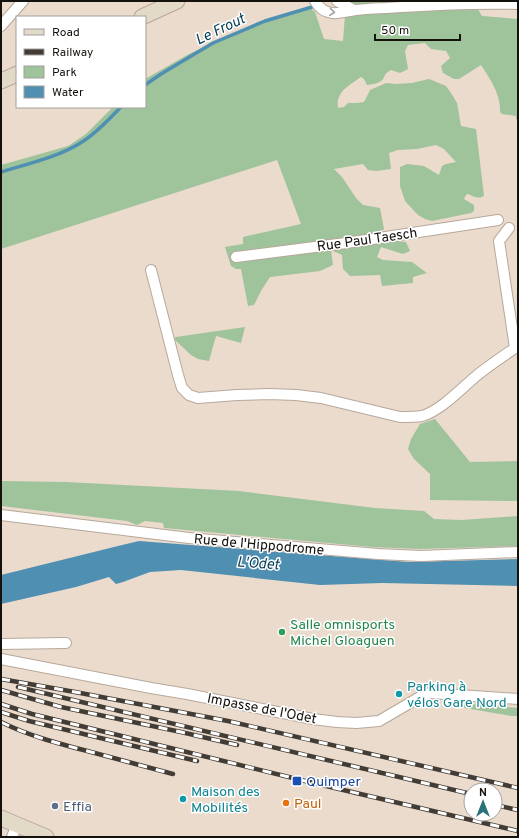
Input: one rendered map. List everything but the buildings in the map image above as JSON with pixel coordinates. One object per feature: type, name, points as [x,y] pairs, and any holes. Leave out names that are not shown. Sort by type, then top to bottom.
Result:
[{"type":"main road","points":[[144,16],[177,1]]},
{"type":"main road","points":[[1,81],[16,74]]},
{"type":"main road","points":[[1,818],[14,831],[46,837]]},
{"type":"street","points":[[1,26],[23,1]]},
{"type":"street","points":[[315,1],[321,9],[333,13],[354,10],[443,5],[518,4]]},
{"type":"street","points":[[337,1],[354,10]]},
{"type":"street","name":"Rue Paul Taesch","points":[[236,257],[346,243],[498,220]]},
{"type":"street","points":[[151,270],[182,388],[190,395],[198,398],[263,394],[296,395],[321,398],[400,417],[423,416],[433,411],[459,392],[475,377],[515,348],[499,241],[509,228]]},
{"type":"street","name":"Rue de l'Hippodrome","points":[[1,515],[189,538],[378,554],[421,556],[518,552]]},
{"type":"street","points":[[1,644],[66,643]]},
{"type":"street","name":"Impasse de l'Odet","points":[[1,659],[313,719],[337,722],[356,723],[379,721],[420,697],[430,693],[518,699]]},
{"type":"green space","points":[[347,1],[483,1],[474,3],[482,16],[518,19],[518,120],[516,119],[516,116],[502,114],[500,112],[497,93],[481,65],[459,79],[454,79],[443,73],[441,66],[450,58],[446,51],[431,49],[425,43],[408,45],[405,51],[408,69],[400,73],[391,70],[386,73],[381,81],[374,84],[367,85],[361,77],[348,86],[341,93],[339,98],[338,108],[344,107],[348,103],[364,102],[370,90],[386,83],[412,83],[429,79],[446,86],[451,93],[457,103],[461,126],[476,129],[484,196],[474,197],[468,194],[466,195],[464,199],[474,205],[474,211],[471,213],[432,221],[418,215],[405,201],[400,186],[400,167],[407,164],[424,166],[439,175],[442,166],[456,162],[444,149],[436,145],[417,149],[398,150],[389,153],[391,169],[377,171],[368,170],[363,164],[334,169],[342,177],[356,198],[363,205],[380,208],[384,229],[380,232],[388,240],[406,242],[410,251],[403,254],[381,247],[377,257],[383,260],[412,262],[427,273],[413,277],[413,283],[382,286],[380,275],[350,276],[343,269],[342,255],[331,250],[333,265],[320,271],[270,277],[254,305],[248,306],[241,269],[236,269],[231,266],[225,247],[243,244],[243,237],[301,224],[277,160],[1,249],[1,165],[68,146],[86,134],[112,108],[146,108],[146,78],[189,54],[258,22],[309,7],[315,12],[324,39],[343,41]]},
{"type":"green space","points":[[245,327],[241,343],[216,336],[209,361],[198,359],[191,355],[174,339],[176,337]]},
{"type":"green space","points":[[435,419],[470,462],[518,461],[518,501],[430,500],[430,474],[414,459],[408,449],[411,439],[420,424]]},
{"type":"green space","points":[[1,481],[66,482],[239,491],[375,508],[424,511],[434,519],[462,520],[518,516],[518,546],[420,549],[372,547],[164,528],[163,523],[145,521],[137,525],[127,521],[1,506]]},
{"type":"green space","points":[[460,703],[518,708],[518,716],[459,707]]},
{"type":"water","name":"L'Odet","points":[[139,541],[409,562],[518,559],[518,586],[382,583],[320,585],[181,570],[150,572],[116,584],[109,577],[76,587],[1,604],[1,575]]},
{"type":"waterway","name":"Le Frout","points":[[146,84],[213,43],[265,21],[312,7]]},
{"type":"waterway","name":"Le Frout","points":[[1,172],[43,160],[73,147],[103,126],[120,108]]},
{"type":"railway","points":[[1,679],[228,721],[518,788]]},
{"type":"railway","points":[[18,687],[463,792]]},
{"type":"railway","points":[[1,690],[61,707],[237,745]]},
{"type":"railway","points":[[1,704],[32,714],[305,781],[518,831]]},
{"type":"railway","points":[[1,712],[29,721],[197,761]]},
{"type":"railway","points":[[1,722],[68,746],[173,774]]},
{"type":"railway","points":[[503,807],[518,810]]},
{"type":"place","name":"Salle omnisports Michel Gloaguen","points":[[282,632]]},
{"type":"place","name":"Parking à vélos Gare Nord","points":[[399,694]]},
{"type":"place","name":"Quimper","points":[[297,781]]},
{"type":"place","name":"Maison des Mobilités","points":[[183,799]]},
{"type":"place","name":"Paul","points":[[286,803]]},
{"type":"place","name":"Effia","points":[[55,806]]}]
